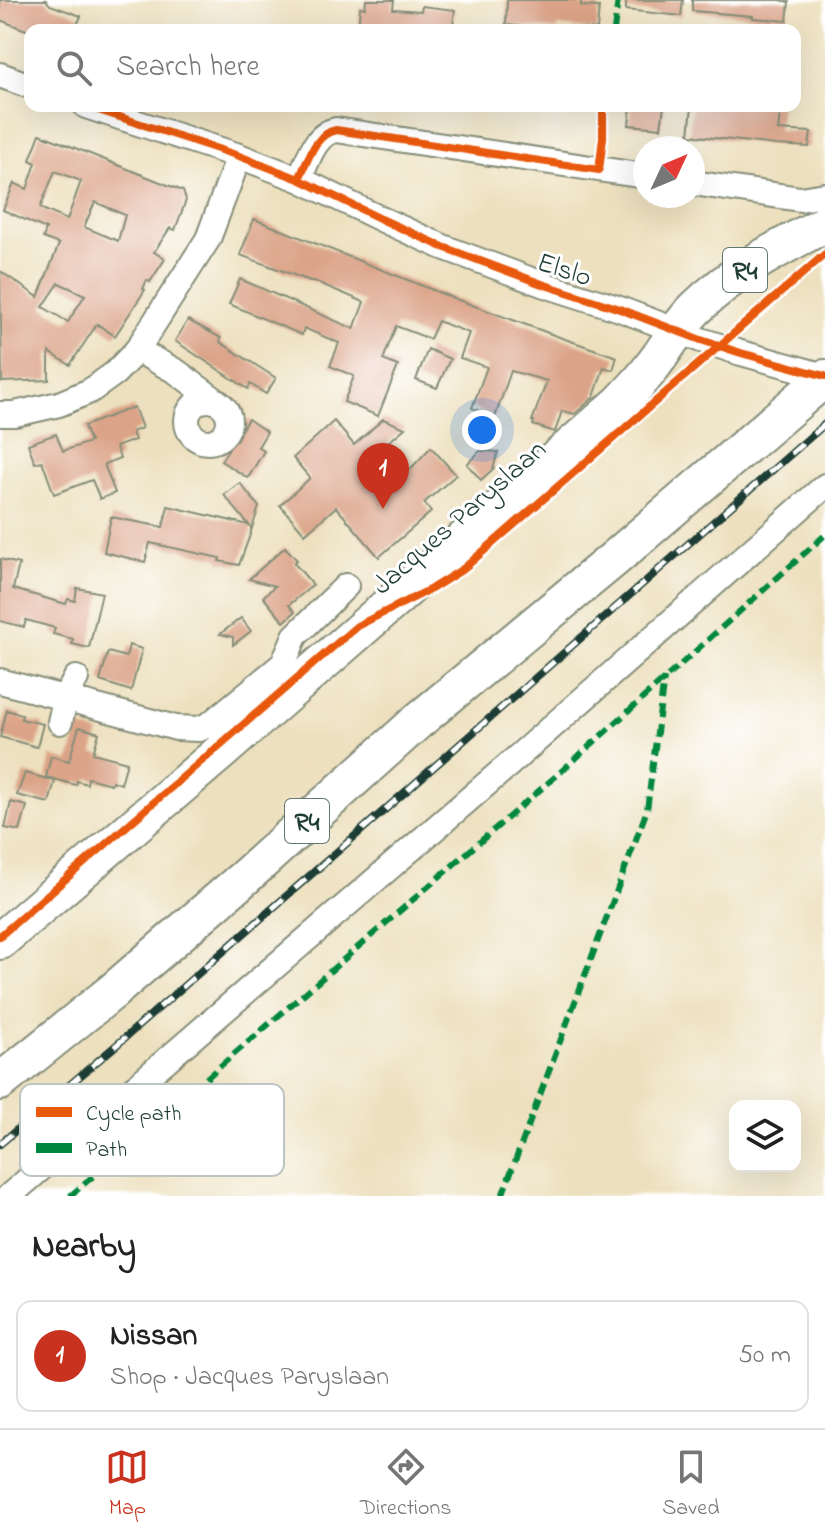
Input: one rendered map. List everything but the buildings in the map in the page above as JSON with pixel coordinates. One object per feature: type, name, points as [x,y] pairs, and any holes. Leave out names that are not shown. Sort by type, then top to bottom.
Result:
[{"type":"highway","name":"Jacques Paryslaan","points":[[0,941],[621,402],[654,365],[676,330],[695,309],[724,284],[775,250],[825,224]]},
{"type":"highway","name":"R4","points":[[0,1082],[112,992],[418,721],[614,559],[825,377]]},
{"type":"street","points":[[0,75],[24,84]]},
{"type":"street","name":"Elslo","points":[[104,112],[299,179],[443,247],[542,284],[741,353],[825,377]]},
{"type":"street","points":[[299,179],[319,138],[336,130],[633,174]]},
{"type":"street","points":[[0,414],[15,414],[59,404],[90,391],[115,373],[137,350],[208,239],[239,156]]},
{"type":"street","points":[[705,185],[800,199],[825,195]]},
{"type":"street","points":[[137,350],[177,372],[219,403]]},
{"type":"street","points":[[139,1084],[517,758],[825,486]]},
{"type":"street","points":[[0,681],[176,728],[199,729],[210,724],[283,664],[295,636],[346,586]]},
{"type":"street","points":[[9,1196],[32,1176]]},
{"type":"railway","points":[[71,1084],[825,424]]},
{"type":"railway","points":[[0,1144],[20,1127]]},
{"type":"marked path","points":[[615,24],[618,0]]},
{"type":"marked path","points":[[200,1084],[556,776],[825,535]]},
{"type":"marked path","points":[[502,1196],[647,810],[664,678]]},
{"type":"marked path","points":[[70,1196],[93,1176]]},
{"type":"cycle path","points":[[104,112],[299,179],[443,247],[542,284],[701,340],[825,376]]},
{"type":"cycle path","points":[[299,179],[317,143],[336,130],[599,170],[603,112]]},
{"type":"cycle path","points":[[0,936],[357,626],[431,589],[463,569],[825,254]]},
{"type":"place","name":"Nissan","points":[[383,509]]}]
